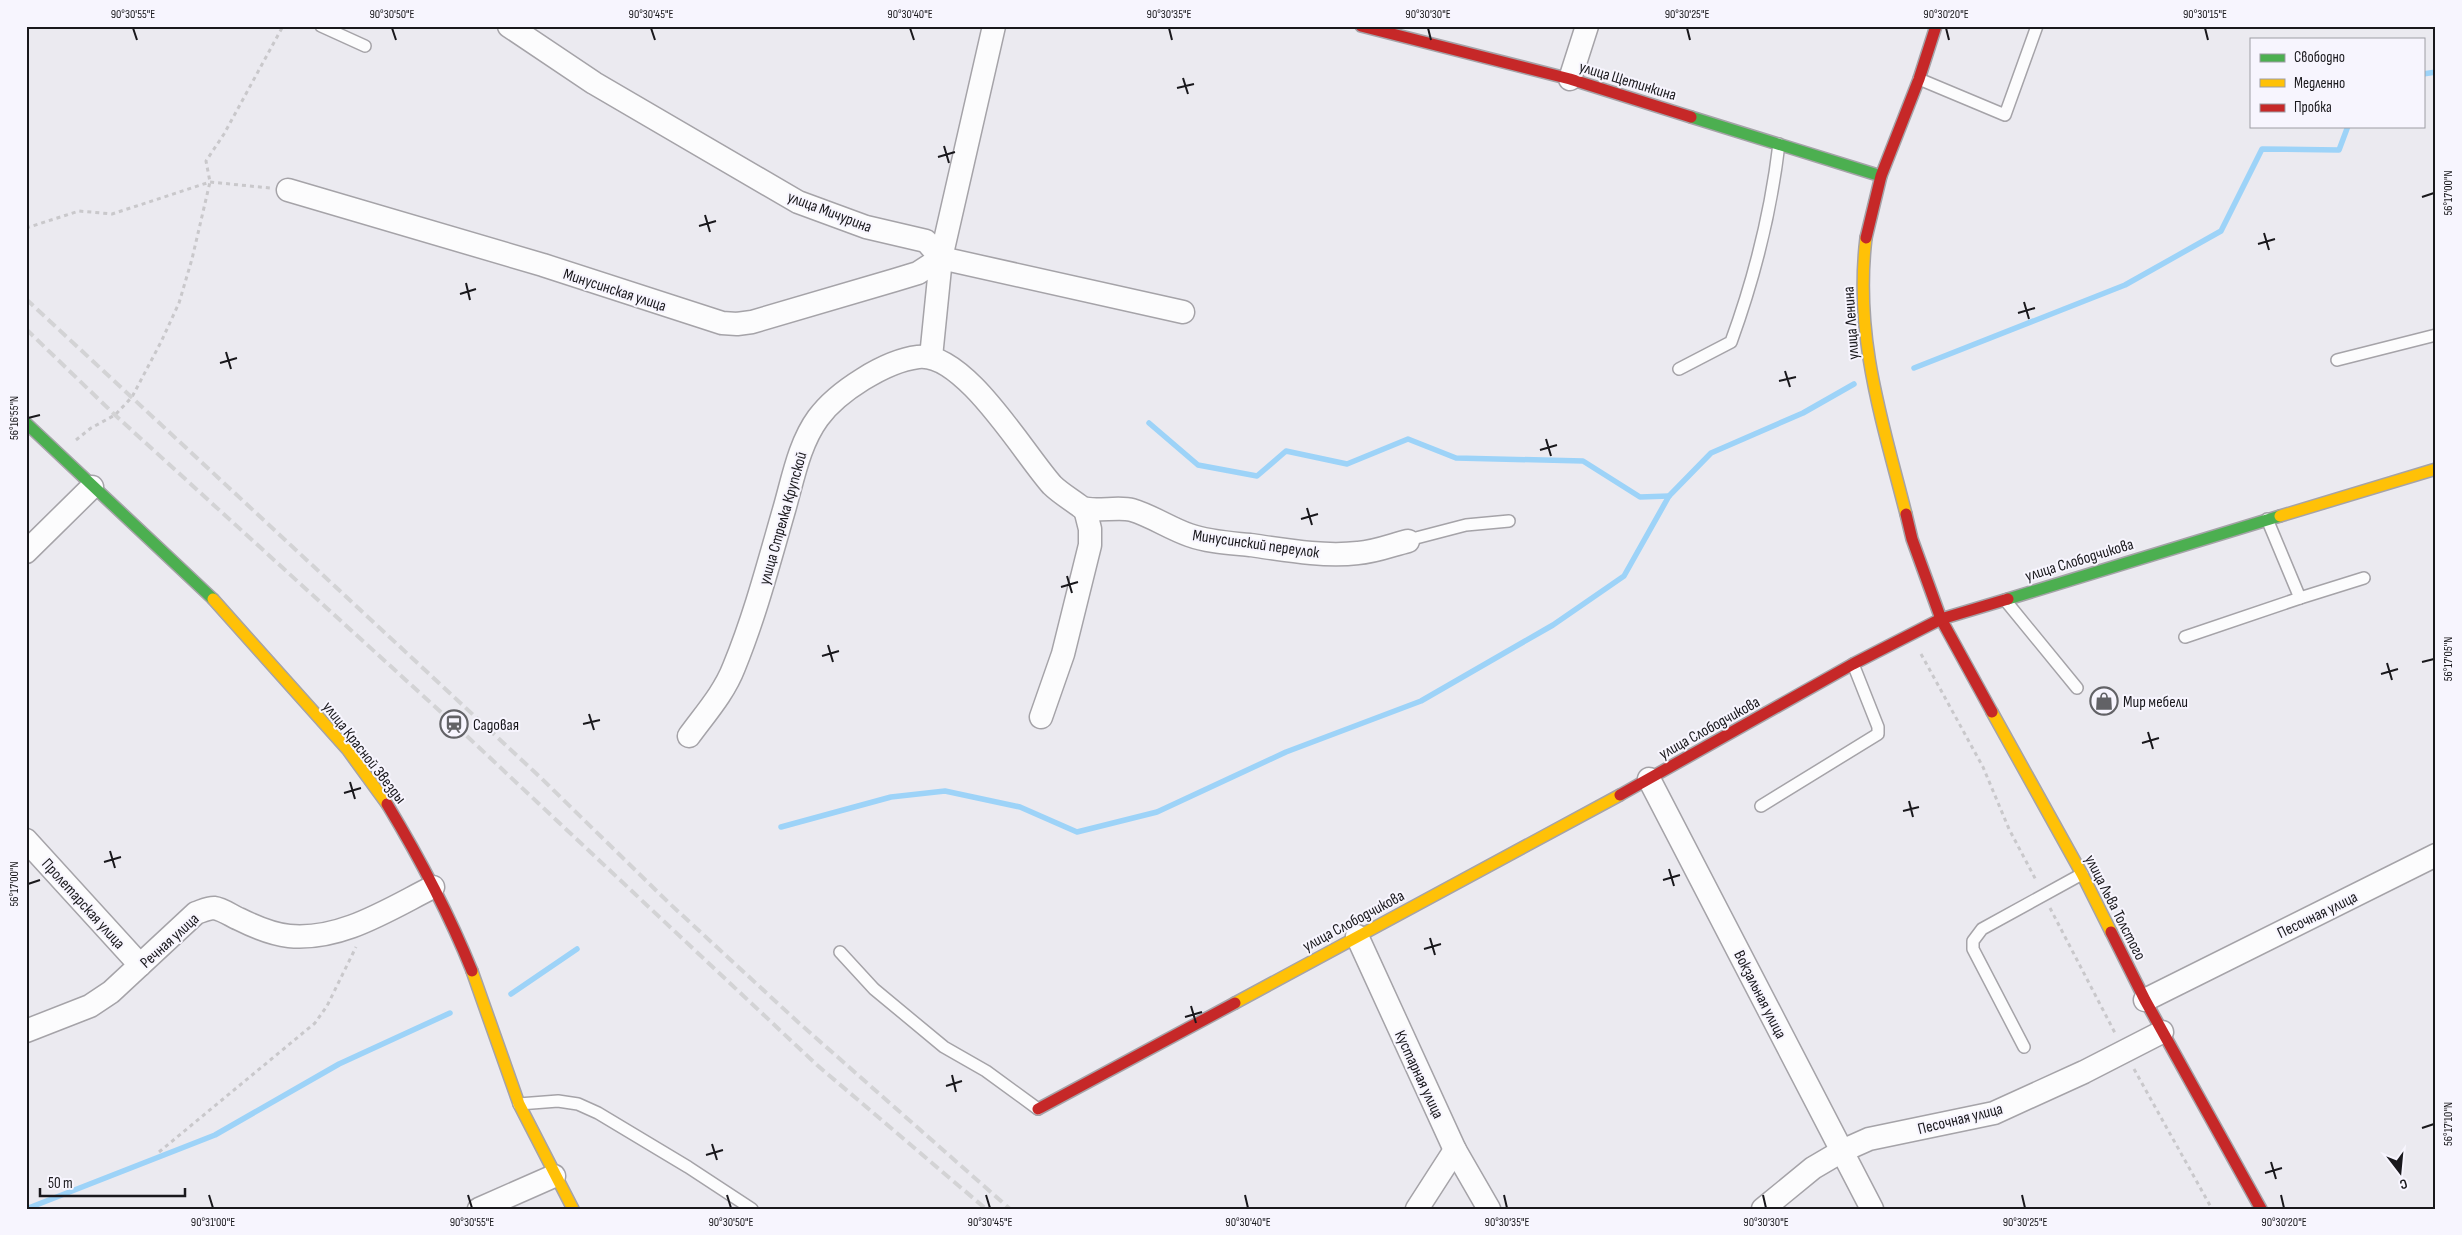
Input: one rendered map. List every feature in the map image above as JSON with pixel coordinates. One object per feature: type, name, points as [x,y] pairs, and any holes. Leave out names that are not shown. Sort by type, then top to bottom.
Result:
[{"type":"street","name":"улица Мичурина","points":[[509,26],[594,83],[798,202],[866,227],[926,241],[941,258]]},
{"type":"street","points":[[994,26],[941,258],[931,357],[944,363],[985,398],[1053,486],[1084,509],[1090,529],[1090,545],[1063,654],[1041,718]]},
{"type":"street","name":"улица Щетинкина","points":[[1362,26],[1570,79],[1881,176]]},
{"type":"street","points":[[1570,79],[1587,26]]},
{"type":"street","name":"улица Ленина","points":[[1936,26],[1919,79],[1881,176],[1866,239],[1862,279],[1863,320],[1870,374],[1912,539],[1941,619]]},
{"type":"street","name":"Минусинская улица","points":[[288,190],[543,265],[722,323],[752,322],[886,283],[918,273],[941,258]]},
{"type":"street","points":[[941,258],[1182,312]]},
{"type":"street","name":"улица Стрелка Крупской","points":[[689,736],[723,690],[734,669],[756,608],[802,446],[818,418],[840,394],[861,380],[905,360],[931,357]]},
{"type":"street","name":"улица Красной Звезды","points":[[26,422],[92,487],[202,586],[347,749],[379,791],[405,834],[473,973],[519,1104],[554,1176],[573,1209]]},
{"type":"street","name":"улица Слободчикова","points":[[1038,1109],[1650,779],[1852,664],[1941,619],[2436,469]]},
{"type":"street","points":[[26,552],[92,487]]},
{"type":"street","name":"Минусинский переулок","points":[[1084,509],[1118,508],[1132,510],[1188,535],[1206,540],[1314,553],[1359,553],[1412,540]]},
{"type":"street","name":"улица Льва Толстого","points":[[1941,619],[2082,874],[2144,1000],[2261,1209]]},
{"type":"street","name":"Вокзальная улица","points":[[1650,779],[1872,1209]]},
{"type":"street","name":"Пролетарская улица","points":[[26,840],[140,965]]},
{"type":"street","name":"Песочная улица","points":[[2144,1000],[2436,855]]},
{"type":"street","points":[[2412,867],[2436,868]]},
{"type":"street","name":"Речная улица","points":[[26,1032],[90,1006],[111,992],[196,913],[206,909],[216,908],[261,930],[288,936],[309,936],[336,931],[368,920],[432,887]]},
{"type":"street","name":"Кустарная улица","points":[[1357,936],[1456,1150],[1489,1209]]},
{"type":"street","name":"Песочная улица","points":[[1763,1209],[1813,1168],[1842,1151],[1869,1140],[1994,1112],[2084,1072],[2162,1032]]},
{"type":"street","points":[[1417,1209],[1456,1150]]},
{"type":"street","points":[[479,1209],[554,1176]]},
{"type":"lane","points":[[321,26],[365,46]]},
{"type":"lane","points":[[1919,79],[2005,115],[2037,26]]},
{"type":"lane","points":[[1679,369],[1731,342],[1745,303],[1772,192],[1779,144]]},
{"type":"lane","points":[[2337,360],[2436,335]]},
{"type":"lane","points":[[2267,519],[2300,598]]},
{"type":"lane","points":[[1412,540],[1466,525],[1509,521]]},
{"type":"lane","points":[[2185,637],[2364,578]]},
{"type":"lane","points":[[2004,599],[2077,688]]},
{"type":"lane","points":[[1761,806],[1878,734],[1878,727],[1852,664]]},
{"type":"lane","points":[[2024,1047],[1973,949],[1972,942],[1982,929],[2082,874]]},
{"type":"lane","points":[[840,952],[874,989],[944,1047],[986,1071],[1038,1109]]},
{"type":"lane","points":[[519,1104],[558,1101],[578,1104],[598,1113],[752,1209]]},
{"type":"path","points":[[58,455],[91,428],[115,415],[132,397],[179,303],[192,259],[210,182],[206,161],[224,134],[283,26]]},
{"type":"path","points":[[26,228],[79,212],[112,214],[210,182],[288,190]]},
{"type":"path","points":[[1920,651],[1983,767],[2009,828],[2040,888]]},
{"type":"path","points":[[2049,906],[2116,1034]]},
{"type":"path","points":[[159,1152],[315,1023],[327,1006],[368,920]]},
{"type":"path","points":[[2134,1068],[2212,1209]]},
{"type":"waterway","points":[[2424,74],[2436,72]]},
{"type":"waterway","points":[[1914,368],[2125,285],[2221,231],[2262,149],[2339,150],[2347,128]]},
{"type":"waterway","points":[[781,827],[891,797],[945,791],[1020,807],[1077,832],[1157,812],[1286,752],[1421,701],[1553,625],[1624,576],[1669,496],[1711,453],[1803,413],[1854,384]]},
{"type":"waterway","points":[[1149,423],[1198,465],[1257,476],[1286,451],[1347,464],[1408,439],[1456,458],[1583,461],[1640,497],[1669,496]]},
{"type":"waterway","points":[[511,994],[577,949]]},
{"type":"waterway","points":[[26,1209],[215,1135],[339,1064],[450,1013]]},
{"type":"railway","points":[[26,299],[540,777],[669,903],[799,1023],[1010,1209]]},
{"type":"railway","points":[[26,329],[115,415],[454,724],[817,1065],[986,1209]]},
{"type":"traffic: fast","points":[[1691,117],[1881,176]]},
{"type":"traffic: fast","points":[[26,423],[213,599]]},
{"type":"traffic: fast","points":[[2008,599],[2280,516]]},
{"type":"traffic: slow","points":[[1866,238],[1863,274],[1867,344],[1872,378],[1906,514]]},
{"type":"traffic: slow","points":[[2280,516],[2436,469]]},
{"type":"traffic: slow","points":[[213,599],[347,749],[387,804]]},
{"type":"traffic: slow","points":[[1992,712],[2082,874],[2111,932]]},
{"type":"traffic: slow","points":[[1235,1003],[1620,795]]},
{"type":"traffic: slow","points":[[472,971],[519,1104],[573,1209]]},
{"type":"traffic: jam","points":[[1361,26],[1570,79],[1691,117]]},
{"type":"traffic: jam","points":[[1866,238],[1881,176],[1919,79],[1936,26]]},
{"type":"traffic: jam","points":[[1906,514],[1912,539],[1941,619],[1992,712]]},
{"type":"traffic: jam","points":[[1620,795],[1853,664],[1941,619],[2008,599]]},
{"type":"traffic: jam","points":[[387,804],[433,886],[454,928],[472,971]]},
{"type":"traffic: jam","points":[[2111,932],[2145,1000],[2261,1209]]},
{"type":"traffic: jam","points":[[1038,1109],[1235,1003]]},
{"type":"place","name":"Мир мебели","points":[[2104,701]]},
{"type":"place","name":"Садовая","points":[[454,724]]}]
